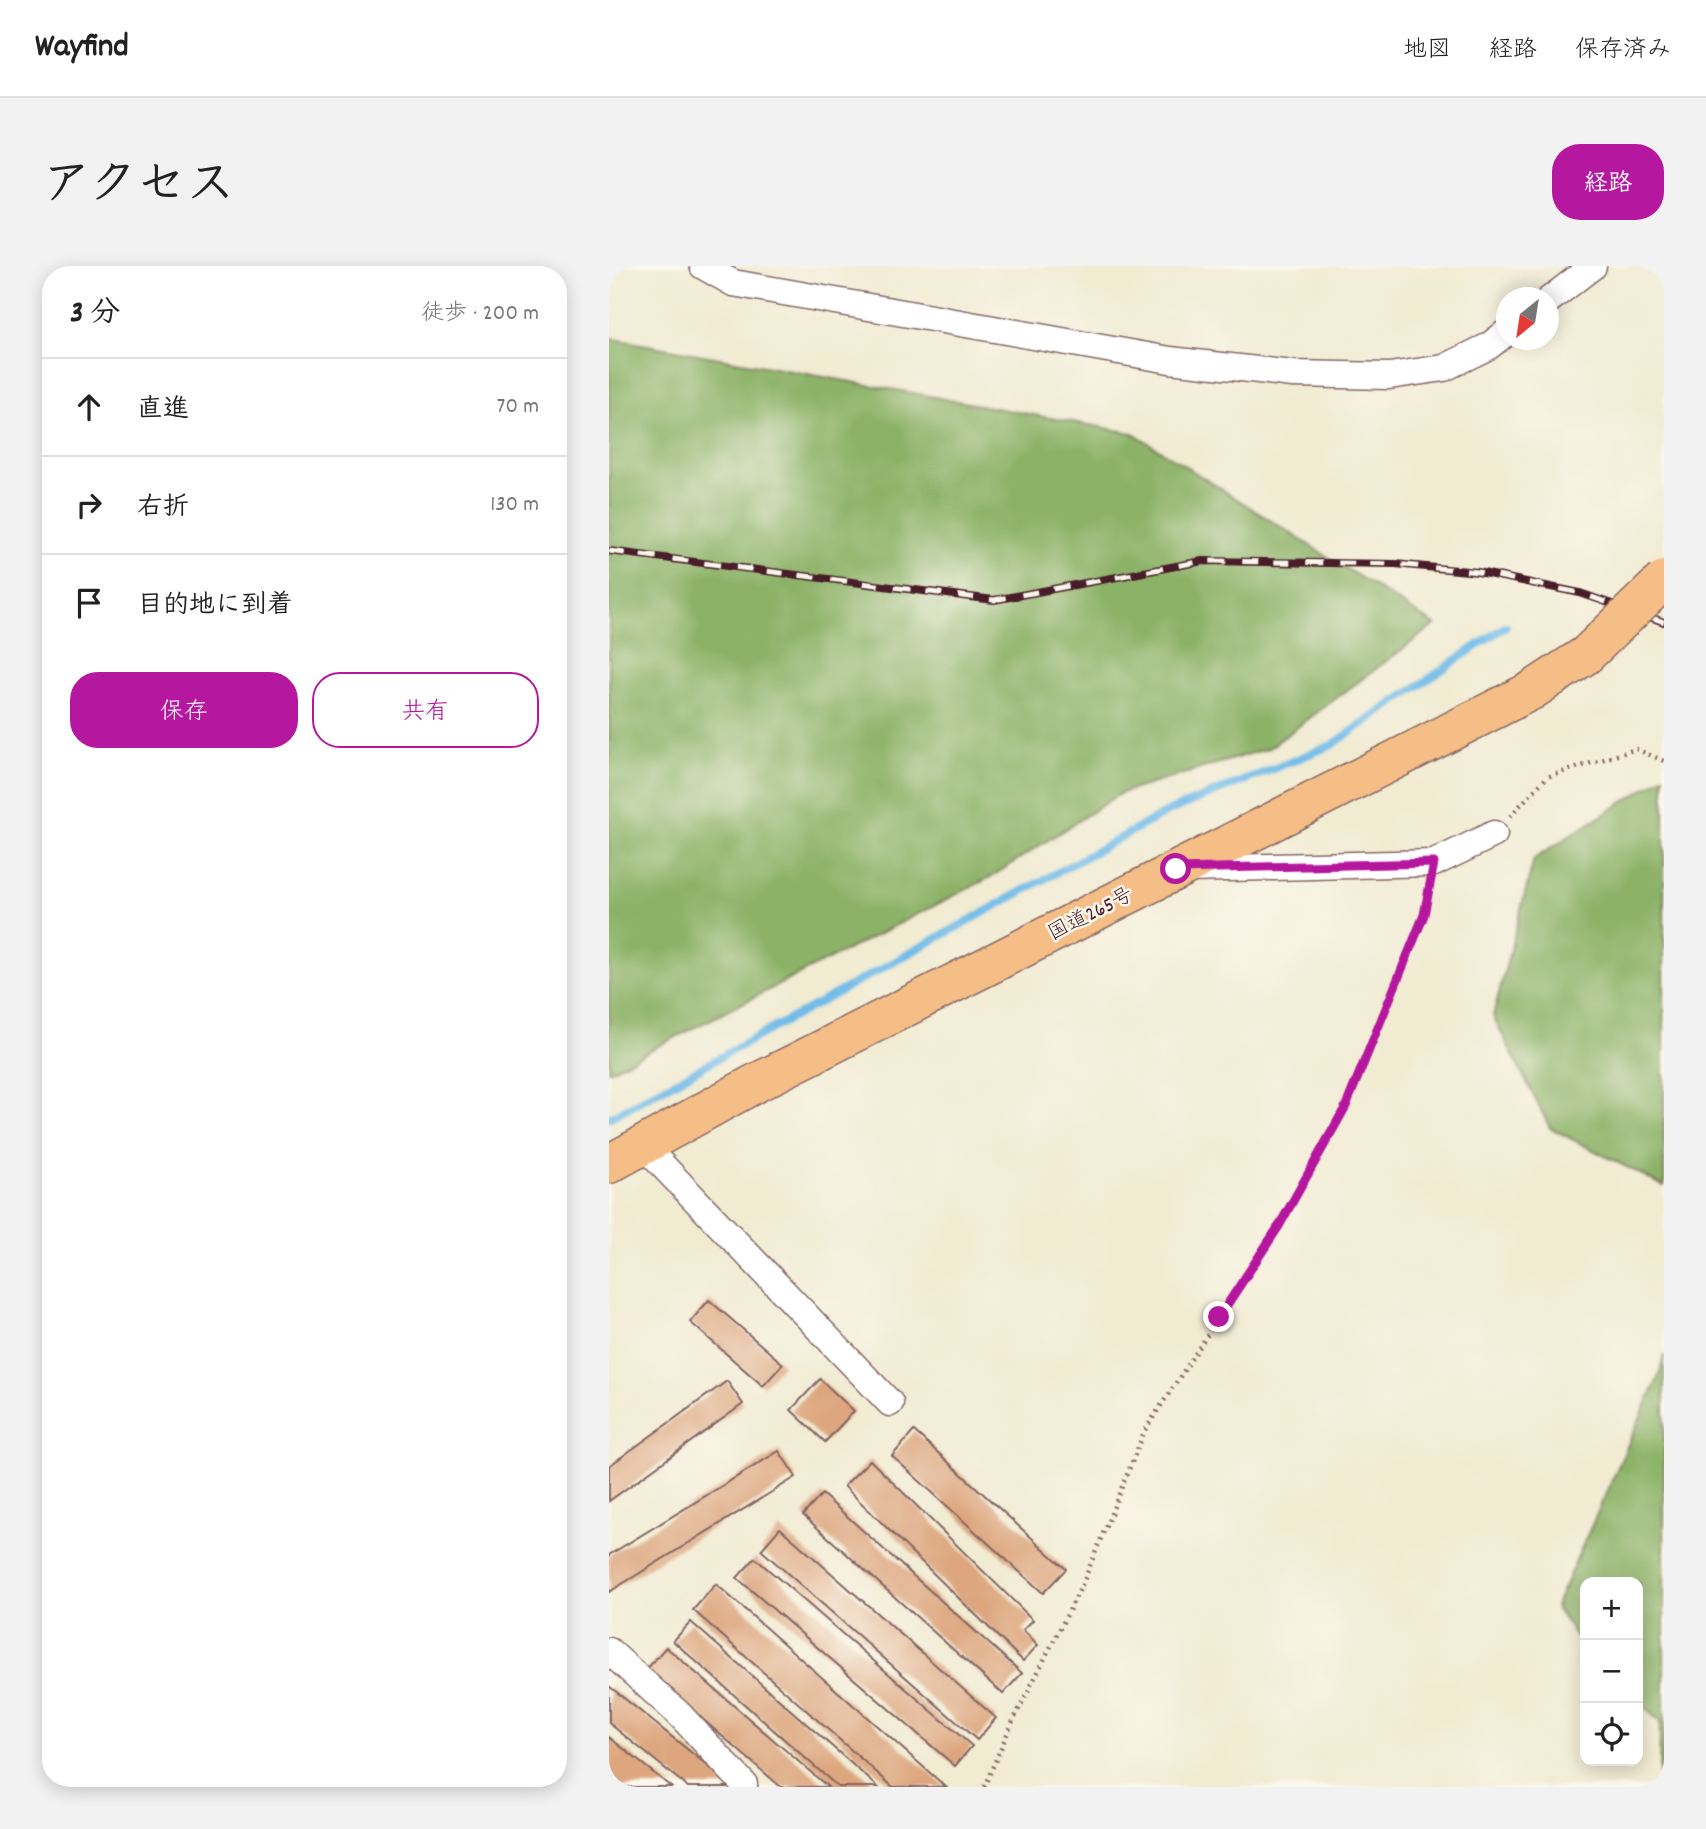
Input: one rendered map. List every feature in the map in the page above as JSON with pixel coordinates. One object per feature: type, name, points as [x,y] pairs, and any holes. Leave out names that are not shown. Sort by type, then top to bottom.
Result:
[{"type":"highway","name":"国道265号","points":[[609,1164],[754,1084],[1531,691],[1586,655],[1664,580]]},
{"type":"street","points":[[703,266],[733,283],[1170,360],[1293,374],[1389,376],[1444,368],[1496,341]]},
{"type":"street","points":[[1559,292],[1593,266]]},
{"type":"street","points":[[1176,869],[1434,863],[1494,834]]},
{"type":"street","points":[[643,1145],[890,1403]]},
{"type":"street","points":[[609,1651],[680,1715],[744,1787]]},
{"type":"path","points":[[1494,834],[1546,777],[1636,749],[1664,761]]},
{"type":"path","points":[[984,1787],[1011,1726],[1083,1583],[1145,1430],[1279,1226],[1346,1106],[1424,915],[1434,863]]},
{"type":"green space","points":[[609,338],[1133,433],[1435,625],[1269,748],[1121,793],[991,877],[609,1071]]},
{"type":"green space","points":[[1664,776],[1664,1186],[1550,1128],[1493,1016],[1534,859]]},
{"type":"green space","points":[[1664,1355],[1664,1787],[1659,1787],[1660,1721],[1643,1707],[1643,1577],[1580,1577],[1580,1642],[1555,1607],[1659,1376]]},
{"type":"building","points":[[709,1300],[783,1364],[763,1386],[690,1322]]},
{"type":"building","points":[[820,1379],[854,1411],[825,1442],[791,1410]]},
{"type":"building","points":[[727,1381],[743,1404],[609,1501],[609,1466]]},
{"type":"building","points":[[914,1431],[1066,1569],[1043,1593],[892,1456]]},
{"type":"building","points":[[779,1451],[796,1477],[609,1592],[609,1555]]},
{"type":"building","points":[[870,1460],[1033,1620],[1023,1630],[1038,1645],[1023,1661],[844,1486]]},
{"type":"building","points":[[822,1494],[1022,1673],[1003,1694],[803,1515]]},
{"type":"building","points":[[780,1528],[996,1718],[977,1740],[761,1550]]},
{"type":"building","points":[[755,1558],[972,1746],[955,1766],[737,1578]]},
{"type":"building","points":[[716,1584],[946,1787],[893,1787],[693,1610]]},
{"type":"building","points":[[691,1622],[878,1787],[838,1787],[673,1641]]},
{"type":"building","points":[[666,1647],[828,1787],[781,1787],[646,1670]]},
{"type":"building","points":[[609,1686],[734,1787],[688,1787],[609,1723]]},
{"type":"building","points":[[609,1737],[671,1787],[620,1787],[609,1778]]},
{"type":"waterway","points":[[609,1118],[1169,811],[1332,745],[1506,626]]},
{"type":"railway","points":[[609,551],[994,600],[1203,561],[1395,564],[1478,572],[1580,593],[1664,622]]},
{"type":"route","points":[[1176,869],[1267,869],[1434,863],[1424,915],[1346,1106],[1279,1226],[1219,1317]]}]
